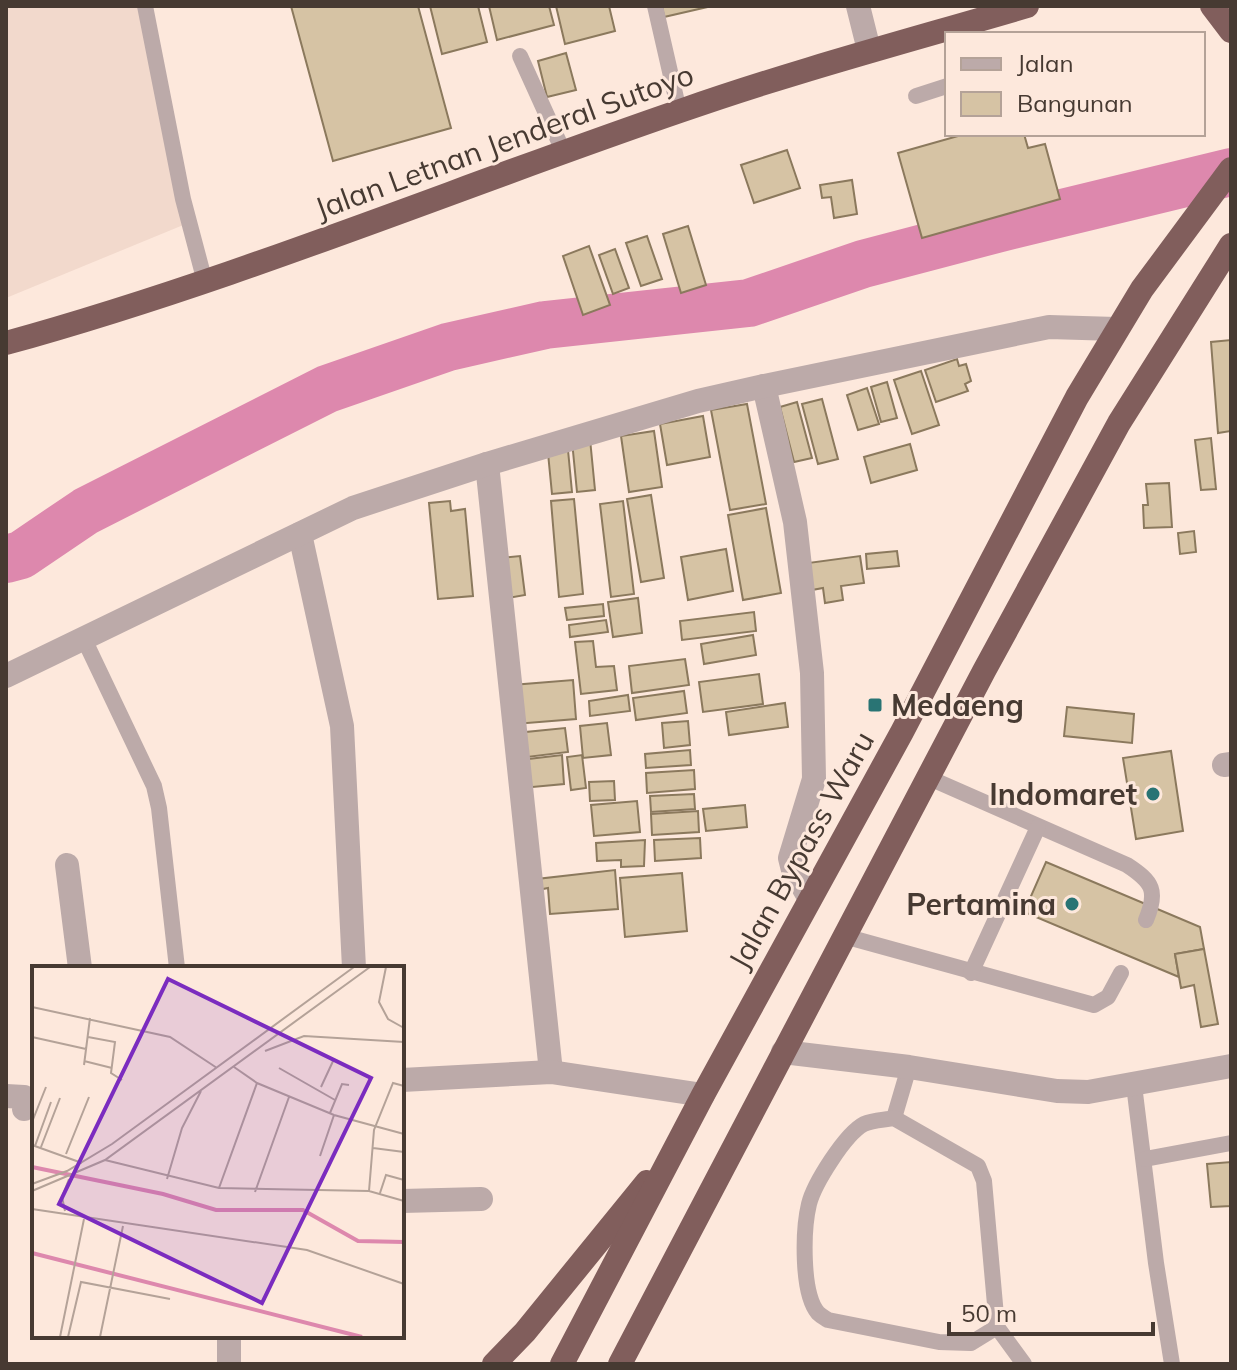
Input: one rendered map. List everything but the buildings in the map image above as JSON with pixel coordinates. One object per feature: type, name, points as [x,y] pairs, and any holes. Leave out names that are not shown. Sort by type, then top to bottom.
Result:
[{"type":"highway","name":"Jalan Letnan Jenderal Sutoyo","points":[[953,32],[976,27],[1027,6]]},
{"type":"highway","points":[[1212,6],[1231,31]]},
{"type":"highway","name":"Jalan Letnan Jenderal Sutoyo","points":[[6,343],[114,313],[205,282],[679,111],[869,50],[945,34]]},
{"type":"highway","name":"Jalan Bypass Waru","points":[[562,1364],[703,1095],[902,732],[1016,510],[1116,329],[1231,169]]},
{"type":"highway","points":[[620,1364],[927,777],[1119,423],[1227,257]]},
{"type":"highway","points":[[494,1364],[525,1332],[599,1238],[676,1149]]},
{"type":"street","points":[[858,6],[869,50]]},
{"type":"street","points":[[6,676],[353,508],[487,464],[698,401],[764,386],[1049,327],[1116,329]]},
{"type":"street","points":[[764,386],[795,522],[812,673],[814,779],[790,858],[793,870],[810,899]]},
{"type":"street","points":[[487,464],[551,1072]]},
{"type":"street","points":[[300,534],[342,726],[354,966]]},
{"type":"street","points":[[67,865],[80,966]]},
{"type":"street","points":[[783,1052],[909,1067],[1057,1091],[1088,1092],[1231,1066]]},
{"type":"street","points":[[404,1080],[551,1072],[703,1095]]},
{"type":"street","points":[[404,1201],[481,1199]]},
{"type":"street","points":[[229,1338],[229,1364]]},
{"type":"lane","points":[[145,6],[183,199],[205,282]]},
{"type":"lane","points":[[655,6],[679,111]]},
{"type":"lane","points":[[520,56],[564,153]]},
{"type":"lane","points":[[916,96],[945,87]]},
{"type":"lane","points":[[84,639],[154,786],[177,966]]},
{"type":"lane","points":[[927,777],[1127,865],[1144,877],[1152,892],[1153,901],[1146,920]]},
{"type":"lane","points":[[971,973],[1038,827]]},
{"type":"lane","points":[[844,936],[1094,1005],[1108,997],[1121,973]]},
{"type":"lane","points":[[894,1118],[909,1067]]},
{"type":"lane","points":[[1134,1085],[1172,1364]]},
{"type":"lane","points":[[997,1327],[971,1343],[939,1342],[828,1320],[817,1312],[811,1296],[804,1236],[810,1200],[845,1141],[864,1124],[894,1118],[971,1162],[982,1172],[997,1327],[1024,1364]]},
{"type":"lane","points":[[1145,1159],[1231,1143]]},
{"type":"shaded area","points":[[6,6],[147,6],[193,221],[6,298]]},
{"type":"waterway","points":[[6,559],[21,555],[86,511],[327,389],[448,347],[545,325],[749,303],[863,264],[1231,172]]},
{"type":"place","name":"Medaeng","points":[[875,705]]},
{"type":"place","name":"Indomaret","points":[[1153,794]]},
{"type":"place","name":"Pertamina","points":[[1072,904]]}]
